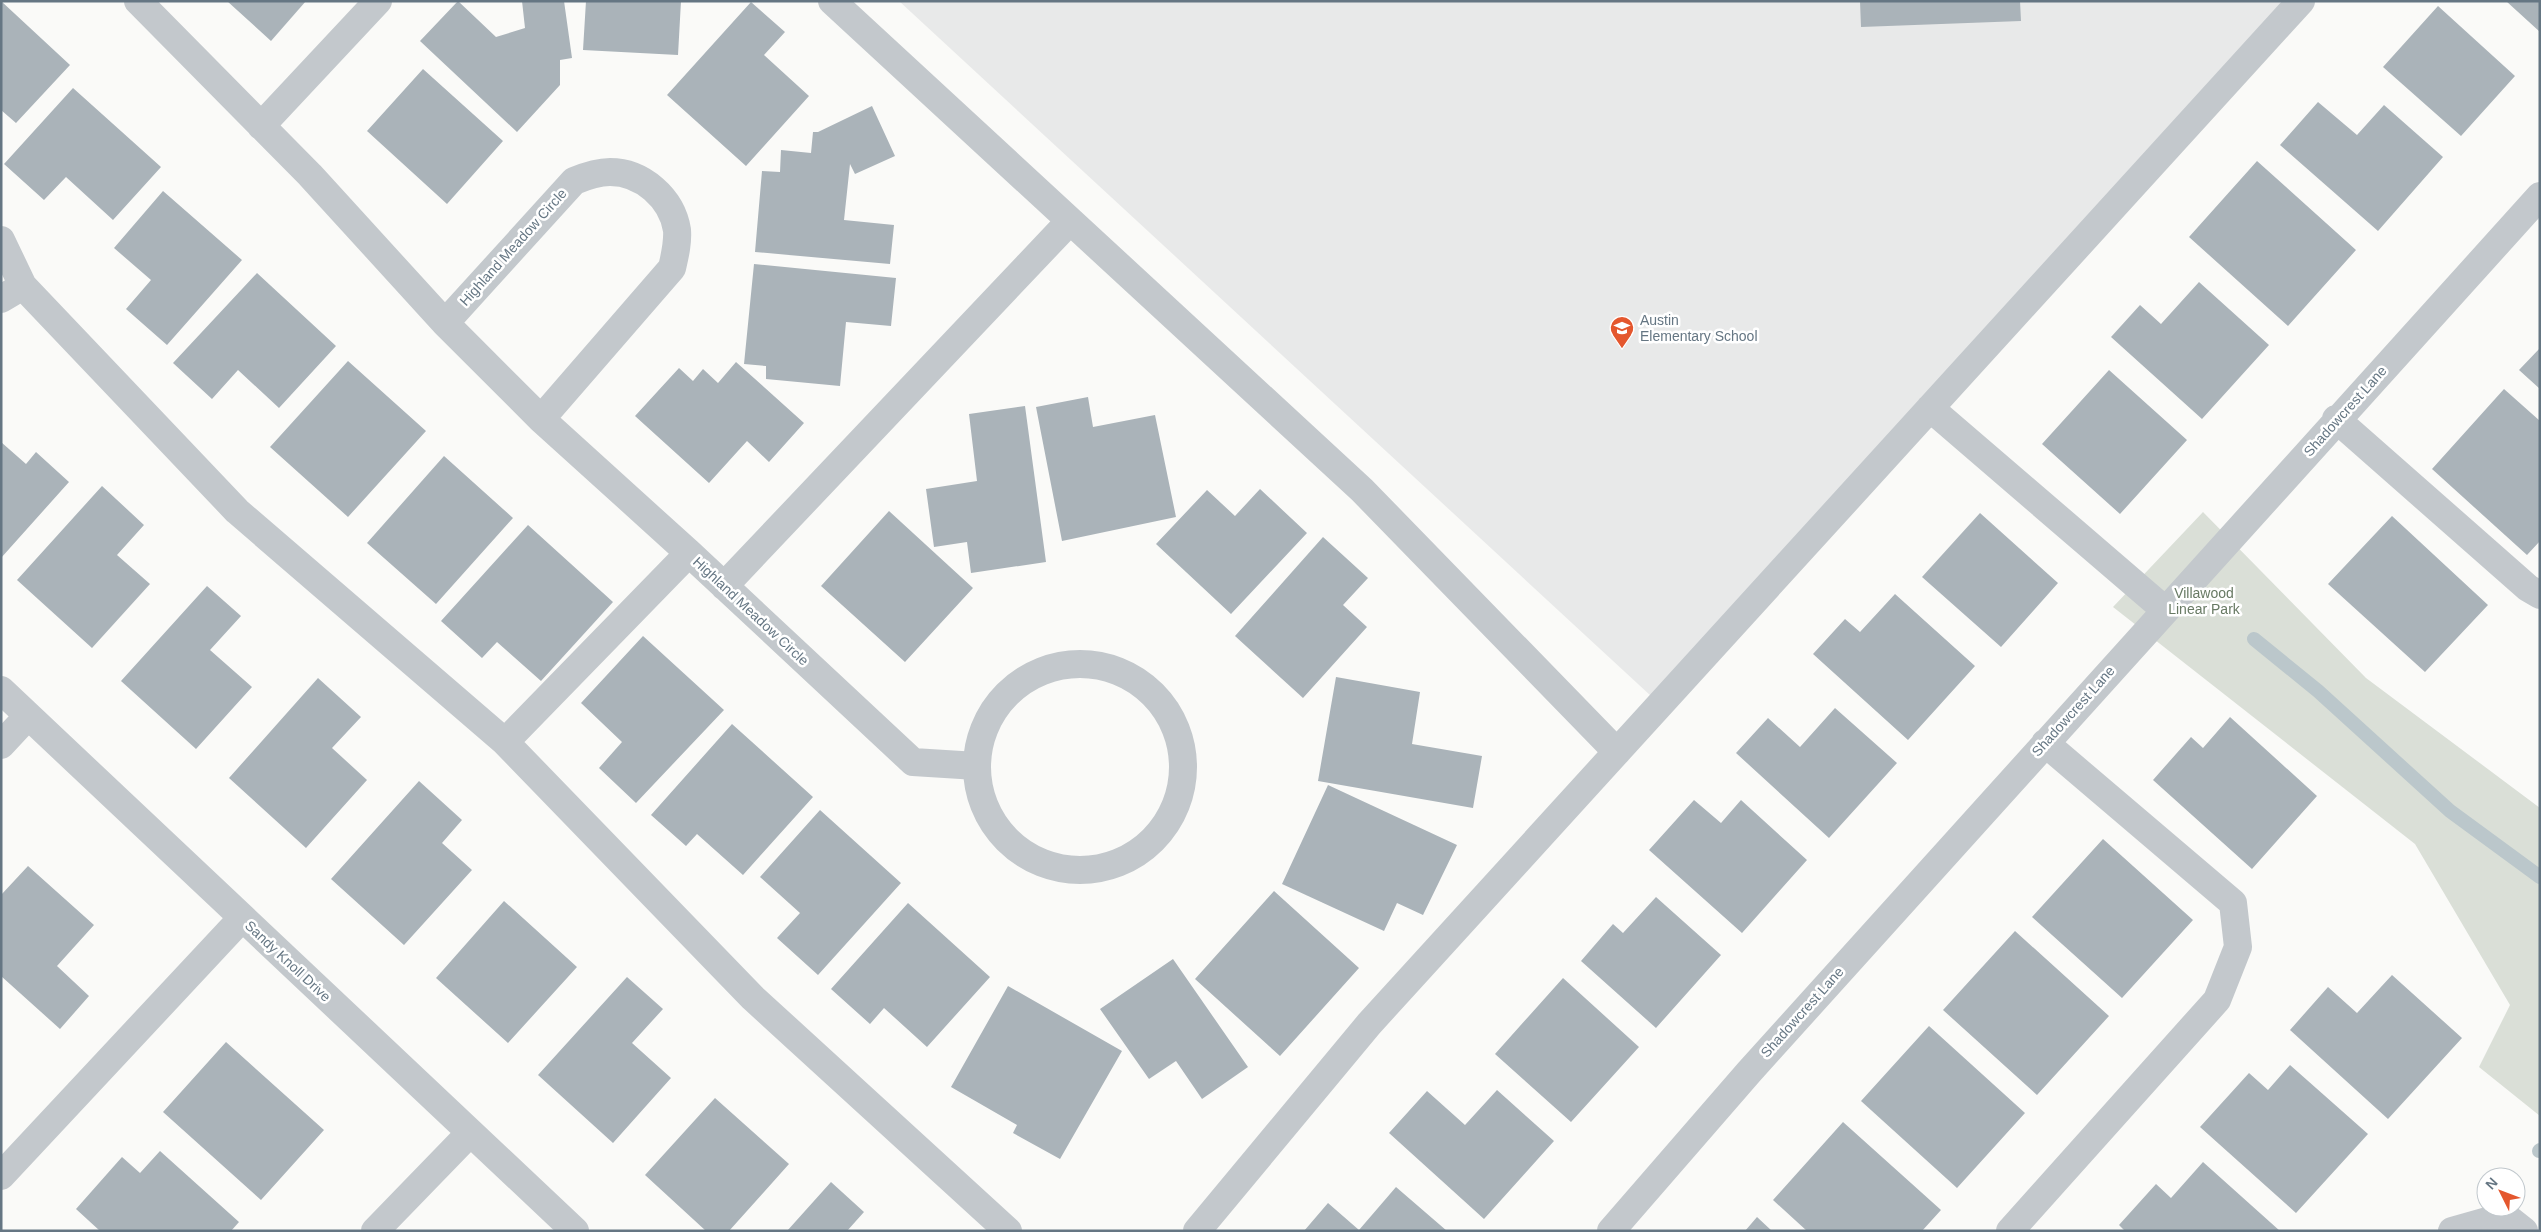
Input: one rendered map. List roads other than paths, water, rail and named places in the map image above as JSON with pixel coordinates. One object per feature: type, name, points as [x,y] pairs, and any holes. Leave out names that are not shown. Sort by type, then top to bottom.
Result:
[{"type":"street","name":"Highland Meadow Circle","points":[[138,1],[310,175],[445,323],[541,419],[689,553],[913,762],[977,766]]},
{"type":"street","points":[[261,126],[378,1]]},
{"type":"street","points":[[832,1],[1362,490],[1617,752]]},
{"type":"street","points":[[1198,1231],[1368,1024],[2301,1]]},
{"type":"street","name":"Highland Meadow Circle","points":[[445,323],[574,181],[591,174],[610,172],[629,174],[647,182],[661,195],[671,211],[677,230],[672,268],[541,419]]},
{"type":"street","name":"Shadowcrest Lane","points":[[1611,1231],[1749,1072],[2540,196]]},
{"type":"street","points":[[724,586],[1070,221]]},
{"type":"street","points":[[1,240],[12,293],[237,511],[505,742],[753,998],[1008,1231]]},
{"type":"street","points":[[1930,408],[2165,610]]},
{"type":"street","points":[[2336,420],[2528,588],[2540,595]]},
{"type":"street","points":[[505,742],[689,553]]},
{"type":"street","points":[[1080,663],[1114,669],[1129,675],[1149,689],[1165,707],[1177,729],[1183,752],[1184,777],[1177,804],[1163,830],[1143,850],[1117,864],[1089,871],[1060,870],[1033,860],[1009,844],[991,821],[980,794],[977,766],[980,739],[991,714],[1008,693],[1028,677],[1054,667],[1080,663]]},
{"type":"street","name":"Sandy Knoll Drive","points":[[1,690],[575,1231]]},
{"type":"street","points":[[1,745],[28,716]]},
{"type":"street","points":[[2010,1231],[2217,1000],[2238,947],[2233,903],[2045,743]]},
{"type":"street","points":[[1,1176],[242,918]]},
{"type":"street","points":[[375,1231],[470,1133]]},
{"type":"street","points":[[2452,1231],[2514,1223]]},
{"type":"waterway","points":[[2254,639],[2318,691],[2450,811],[2540,877]]},
{"type":"place","name":"Austin Elementary School","points":[[1622,349]]},
{"type":"park label","name":"Villawood Linear Park","points":[[2204,602]]}]
